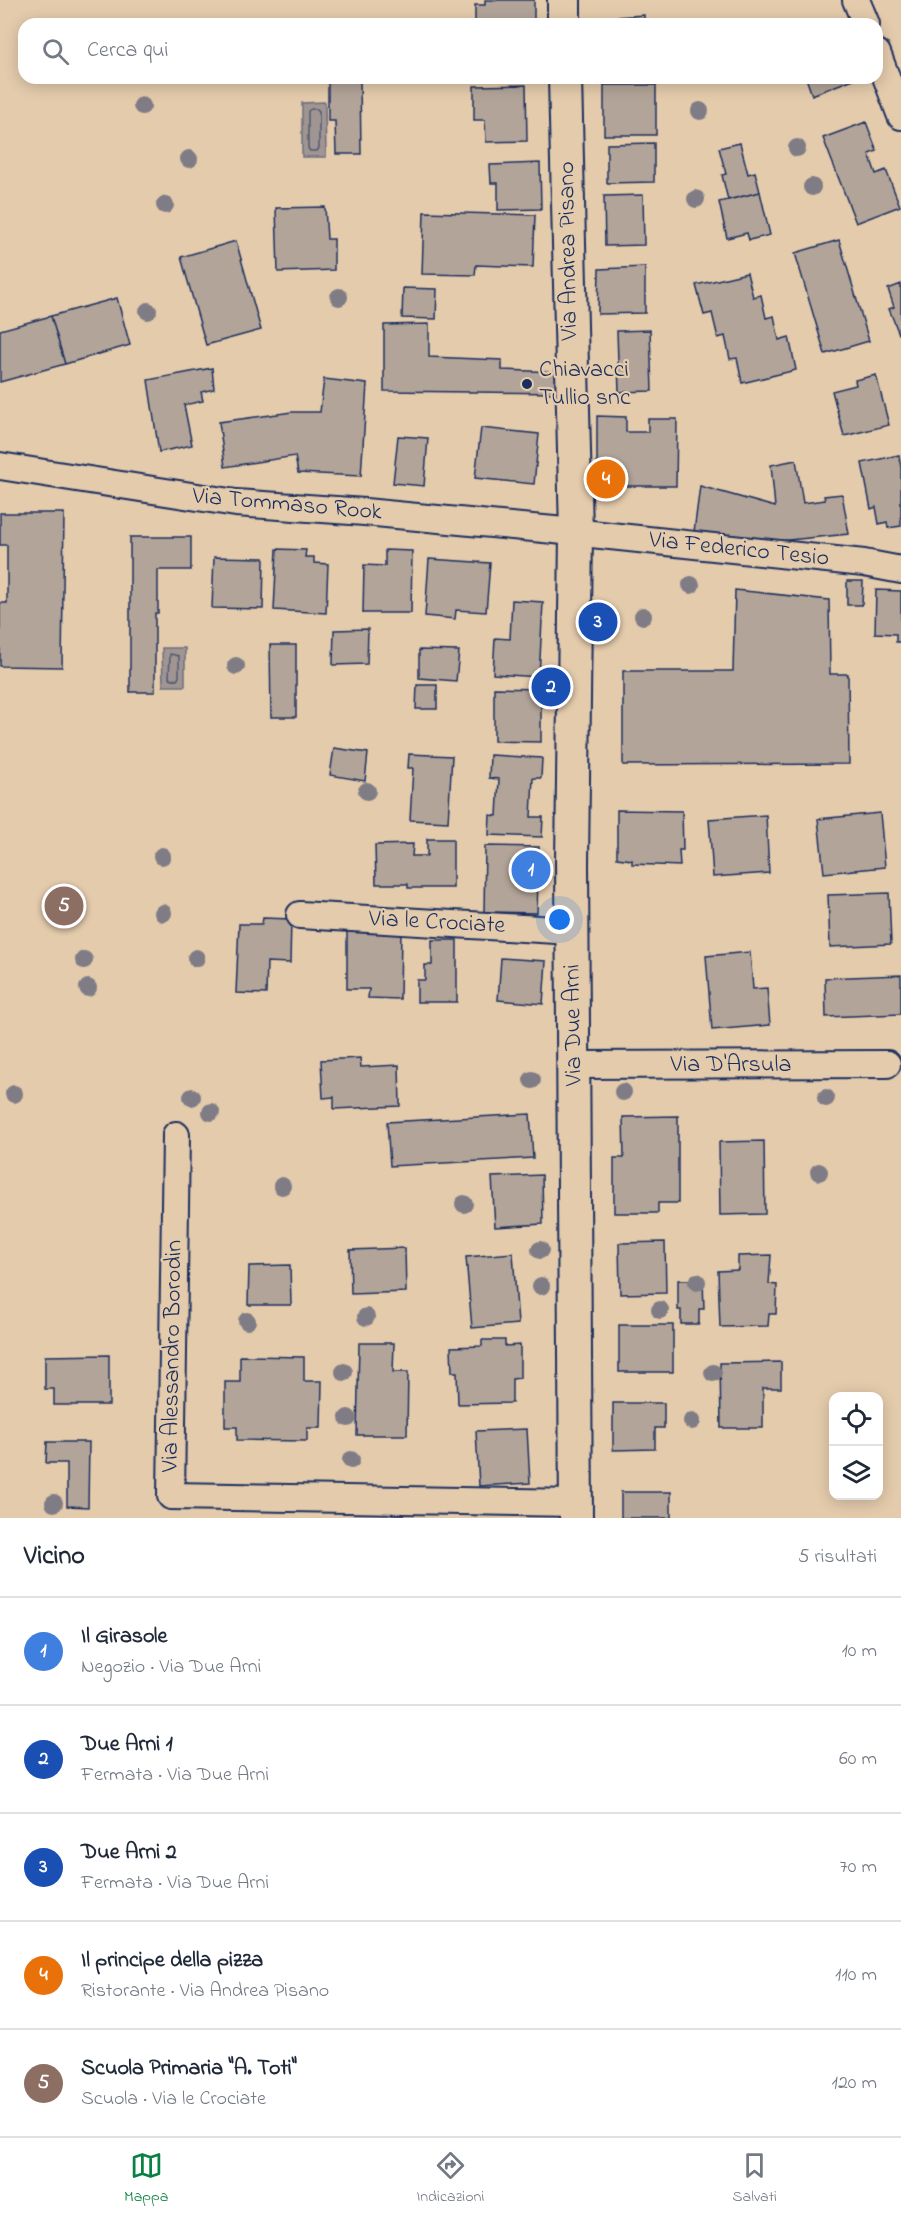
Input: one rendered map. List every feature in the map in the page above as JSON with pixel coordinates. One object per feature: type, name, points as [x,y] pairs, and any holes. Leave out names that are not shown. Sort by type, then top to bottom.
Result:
[{"type":"street","points":[[564,0],[564,18]]},
{"type":"street","points":[[856,0],[864,18]]},
{"type":"street","points":[[883,69],[901,116]]},
{"type":"street","name":"Via Andrea Pisano","points":[[566,84],[576,533]]},
{"type":"street","name":"Via Tommaso Rook","points":[[0,466],[236,503],[365,512],[576,533]]},
{"type":"street","name":"Via Federico Tesio","points":[[576,533],[864,563],[901,570]]},
{"type":"street","name":"Via Due Arni","points":[[576,533],[573,931],[576,1510]]},
{"type":"street","name":"Via le Crociate","points":[[300,915],[573,931]]},
{"type":"street","name":"Via D'Arsula","points":[[575,1065],[887,1064]]},
{"type":"street","name":"Via Alessandro Borodin","points":[[176,1135],[171,1496],[576,1510]]},
{"type":"water","points":[[325,102],[326,157],[302,157],[302,103]]},
{"type":"water","points":[[162,648],[185,648],[185,686],[163,686]]},
{"type":"building","points":[[485,0],[534,0],[534,18],[475,18],[475,5],[485,5]]},
{"type":"building","points":[[644,15],[644,18],[601,18]]},
{"type":"building","points":[[328,84],[360,84],[361,154],[336,154],[335,121],[328,121]]},
{"type":"building","points":[[808,84],[840,84],[812,95]]},
{"type":"building","points":[[526,85],[527,141],[486,142],[485,120],[474,120],[474,86]]},
{"type":"building","points":[[604,85],[656,85],[656,135],[604,135]]},
{"type":"building","points":[[866,122],[877,151],[869,154],[876,174],[886,170],[900,206],[856,223],[823,138]]},
{"type":"building","points":[[654,143],[654,182],[607,183],[607,144]]},
{"type":"building","points":[[740,143],[748,174],[755,172],[760,192],[728,200],[722,175],[726,174],[719,148]]},
{"type":"building","points":[[540,163],[541,209],[498,210],[498,183],[491,183],[490,165]]},
{"type":"building","points":[[760,192],[770,235],[749,240],[747,233],[727,238],[719,202]]},
{"type":"building","points":[[643,195],[644,245],[605,246],[604,196]]},
{"type":"building","points":[[325,207],[327,239],[334,239],[334,270],[278,272],[276,208]]},
{"type":"building","points":[[424,212],[535,215],[533,267],[476,265],[475,275],[422,274]]},
{"type":"building","points":[[839,240],[869,341],[825,354],[795,253]]},
{"type":"building","points":[[236,241],[261,330],[206,345],[181,257]]},
{"type":"building","points":[[645,267],[645,313],[598,314],[599,269]]},
{"type":"building","points":[[747,273],[753,297],[761,295],[766,318],[774,316],[779,340],[789,337],[796,370],[742,383],[737,358],[730,359],[725,336],[718,338],[712,313],[704,315],[696,285]]},
{"type":"building","points":[[901,284],[901,333],[899,334],[889,309],[894,307],[888,289]]},
{"type":"building","points":[[403,288],[437,289],[436,319],[402,318]]},
{"type":"building","points":[[117,298],[130,345],[65,364],[51,316]]},
{"type":"building","points":[[51,316],[65,364],[0,382],[0,330]]},
{"type":"building","points":[[429,324],[429,357],[502,360],[502,370],[557,372],[558,393],[384,391],[384,325]]},
{"type":"building","points":[[650,330],[652,391],[619,392],[617,331]]},
{"type":"building","points":[[212,368],[214,389],[201,392],[203,401],[184,405],[192,445],[159,452],[148,380]]},
{"type":"building","points":[[876,375],[889,425],[844,436],[832,391],[856,385],[855,380]]},
{"type":"building","points":[[324,379],[367,384],[361,476],[298,473],[295,456],[225,467],[219,422],[292,412],[320,412]]},
{"type":"building","points":[[597,416],[626,417],[626,432],[648,432],[648,419],[677,419],[676,486],[597,486]]},
{"type":"building","points":[[481,428],[539,434],[534,484],[475,478]]},
{"type":"building","points":[[398,436],[428,438],[424,486],[393,483]]},
{"type":"building","points":[[899,455],[901,526],[888,528],[887,522],[879,524],[876,507],[871,509],[862,463]]},
{"type":"building","points":[[796,460],[803,503],[825,500],[824,496],[842,494],[849,534],[758,543],[694,532],[700,486],[775,507],[771,465]]},
{"type":"building","points":[[0,513],[64,513],[62,667],[0,666],[0,603],[7,603],[7,545],[0,545]]},
{"type":"building","points":[[130,537],[191,537],[191,570],[158,570],[158,613],[155,613],[155,692],[130,692]]},
{"type":"building","points":[[277,549],[306,550],[305,557],[314,557],[314,563],[328,564],[326,613],[274,610]]},
{"type":"building","points":[[385,550],[412,551],[411,613],[363,613],[364,565],[385,566]]},
{"type":"building","points":[[214,557],[264,558],[263,609],[212,608]]},
{"type":"building","points":[[429,559],[490,563],[486,612],[456,610],[455,619],[425,616]]},
{"type":"building","points":[[847,581],[863,581],[862,605],[847,605]]},
{"type":"building","points":[[735,590],[829,600],[830,674],[848,674],[849,764],[623,765],[623,671],[733,671]]},
{"type":"building","points":[[876,590],[901,591],[901,642],[896,642],[896,634],[875,633]]},
{"type":"building","points":[[512,600],[543,602],[539,677],[493,674],[495,638],[510,639]]},
{"type":"building","points":[[368,629],[367,664],[333,665],[334,630]]},
{"type":"building","points":[[270,645],[296,645],[296,717],[271,717]]},
{"type":"building","points":[[419,650],[459,651],[456,681],[419,678]]},
{"type":"building","points":[[417,685],[437,685],[437,709],[416,709]]},
{"type":"building","points":[[494,688],[541,689],[541,742],[494,741]]},
{"type":"building","points":[[334,748],[368,753],[365,781],[330,775]]},
{"type":"building","points":[[409,754],[452,756],[448,822],[410,820],[413,768],[408,768]]},
{"type":"building","points":[[490,755],[542,758],[541,778],[533,778],[531,817],[543,817],[542,837],[489,835],[490,815],[497,816],[499,779],[489,778]]},
{"type":"building","points":[[617,810],[682,811],[683,850],[679,850],[680,866],[632,864],[632,860],[617,858]]},
{"type":"building","points":[[880,813],[885,867],[824,873],[818,819]]},
{"type":"building","points":[[766,815],[769,873],[713,877],[709,819]]},
{"type":"building","points":[[427,839],[453,839],[453,888],[408,888],[408,884],[376,884],[375,845],[413,844],[412,856],[427,856]]},
{"type":"building","points":[[485,846],[539,847],[537,913],[484,912]]},
{"type":"building","points":[[889,893],[891,944],[830,947],[828,895]]},
{"type":"building","points":[[263,918],[291,919],[290,963],[267,962],[266,994],[236,993],[239,924],[262,924]]},
{"type":"building","points":[[347,930],[401,930],[400,999],[368,998],[369,989],[347,989]]},
{"type":"building","points":[[432,940],[457,940],[457,1002],[417,1002],[417,980],[425,980],[425,965],[432,965]]},
{"type":"building","points":[[750,952],[753,989],[767,988],[770,1025],[712,1030],[706,956]]},
{"type":"building","points":[[501,958],[546,961],[543,1004],[498,1000]]},
{"type":"building","points":[[901,975],[901,1014],[826,1017],[825,978]]},
{"type":"building","points":[[360,1058],[361,1067],[399,1065],[400,1106],[334,1109],[334,1097],[323,1098],[321,1060]]},
{"type":"building","points":[[530,1114],[533,1158],[390,1166],[387,1122]]},
{"type":"building","points":[[678,1116],[678,1203],[658,1203],[658,1213],[614,1213],[614,1158],[624,1158],[623,1117]]},
{"type":"building","points":[[764,1141],[765,1214],[720,1215],[719,1142]]},
{"type":"building","points":[[542,1175],[543,1224],[495,1227],[492,1177]]},
{"type":"building","points":[[665,1242],[666,1293],[620,1294],[619,1243]]},
{"type":"building","points":[[405,1248],[406,1292],[351,1294],[350,1250]]},
{"type":"building","points":[[513,1253],[518,1324],[472,1328],[466,1257]]},
{"type":"building","points":[[771,1255],[769,1284],[777,1285],[776,1314],[769,1314],[768,1326],[720,1327],[718,1271],[738,1270],[738,1256]]},
{"type":"building","points":[[290,1265],[291,1305],[248,1305],[249,1266]]},
{"type":"building","points":[[678,1280],[703,1280],[704,1309],[699,1309],[699,1324],[681,1324],[681,1310],[678,1310]]},
{"type":"building","points":[[619,1325],[673,1325],[673,1372],[619,1372]]},
{"type":"building","points":[[482,1340],[505,1340],[505,1346],[520,1345],[520,1378],[512,1379],[512,1403],[458,1404],[457,1372],[452,1372],[451,1347],[482,1346]]},
{"type":"building","points":[[359,1343],[394,1343],[393,1372],[408,1372],[407,1435],[357,1435]]},
{"type":"building","points":[[109,1355],[109,1405],[54,1405],[54,1389],[45,1389],[45,1356]]},
{"type":"building","points":[[240,1356],[304,1357],[304,1381],[322,1381],[321,1428],[307,1428],[307,1441],[237,1440],[237,1427],[225,1427],[225,1382],[240,1382]]},
{"type":"building","points":[[781,1362],[781,1388],[763,1388],[763,1428],[721,1428],[720,1363]]},
{"type":"building","points":[[613,1403],[664,1403],[664,1428],[655,1428],[655,1449],[613,1450]]},
{"type":"building","points":[[527,1429],[530,1483],[479,1486],[476,1431]]},
{"type":"building","points":[[47,1442],[89,1442],[88,1507],[67,1506],[67,1463],[46,1463]]},
{"type":"building","points":[[621,1492],[671,1492],[671,1518],[621,1518]]},
{"type":"place","name":"Chiavacci Tullio snc","points":[[527,384]]},
{"type":"place","name":"Il principe della pizza","points":[[606,479]]},
{"type":"place","name":"Due Arni 2","points":[[598,622]]},
{"type":"place","name":"Due Arni 1","points":[[551,687]]},
{"type":"place","name":"Il Girasole","points":[[531,870]]},
{"type":"place","name":"Scuola Primaria \"A. Toti\"","points":[[64,906]]}]
